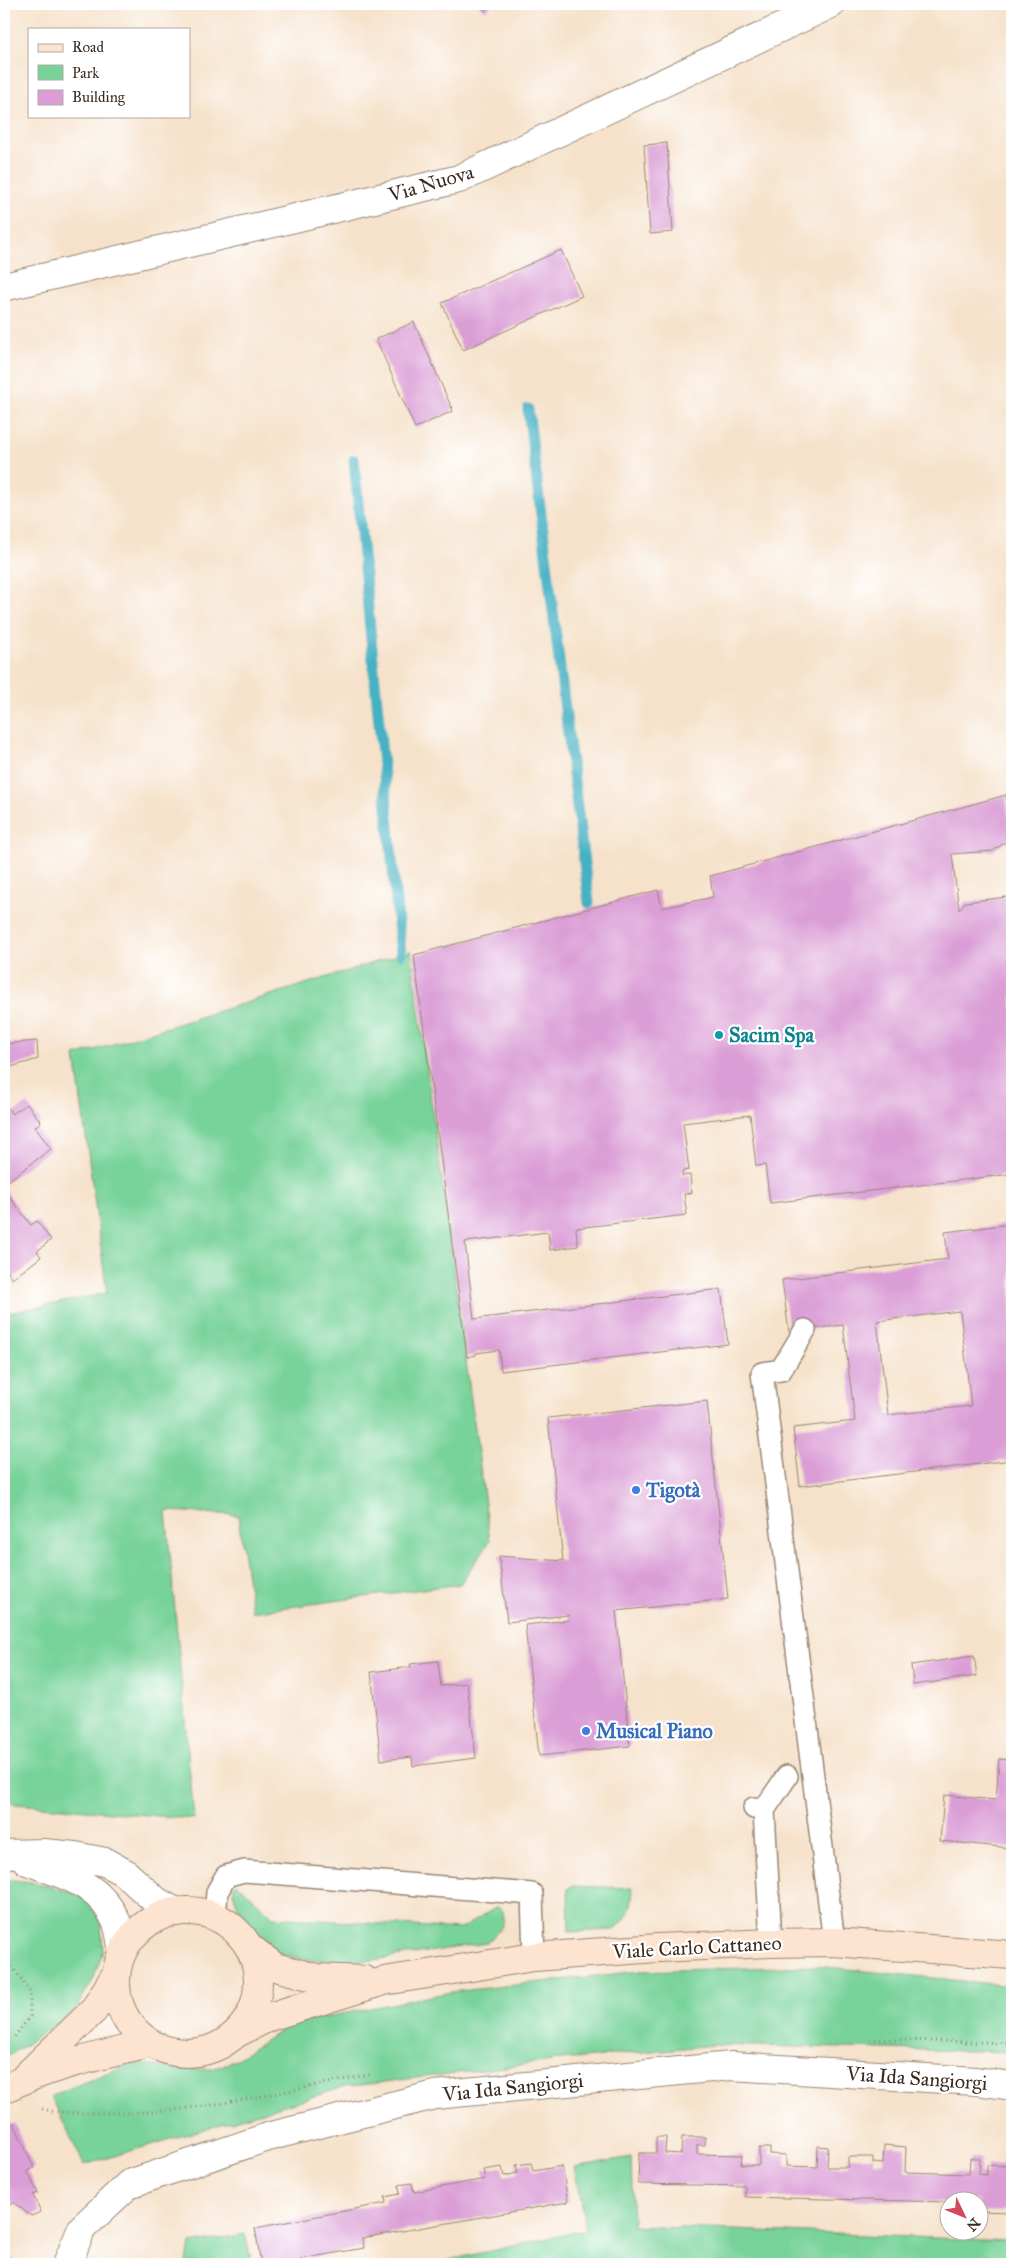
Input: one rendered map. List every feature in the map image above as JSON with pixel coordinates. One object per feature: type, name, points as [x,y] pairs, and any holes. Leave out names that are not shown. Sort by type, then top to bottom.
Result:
[{"type":"main road","points":[[13,2084],[94,2010],[132,1936],[160,1916],[176,1912],[196,1911],[215,1916],[235,1929],[250,1947],[256,1964],[259,1983],[256,2001],[249,2018],[237,2033],[218,2047],[196,2054],[173,2053],[150,2044],[134,2031],[123,2014],[116,1995],[120,1962]]},
{"type":"main road","name":"Viale Carlo Cattaneo","points":[[237,2033],[269,2017],[384,1981],[534,1957],[658,1948],[834,1942],[1012,1955]]},
{"type":"main road","name":"Viale Carlo Cattaneo","points":[[250,1947],[275,1967],[317,1978],[384,1981]]},
{"type":"main road","points":[[13,2084],[114,2052],[150,2044]]},
{"type":"street","name":"Via Nuova","points":[[4,287],[459,179],[831,4]]},
{"type":"street","points":[[6,1854],[44,1853],[75,1856],[105,1862],[125,1873],[156,1900],[176,1912]]},
{"type":"street","points":[[6,1854],[83,1882],[104,1902],[117,1924],[120,1962]]},
{"type":"street","name":"Via Ida Sangiorgi","points":[[67,2264],[82,2228],[129,2184],[271,2136],[435,2095],[732,2066],[976,2081],[1012,2086]]},
{"type":"lane","points":[[805,1330],[781,1370],[762,1373],[834,1942]]},
{"type":"lane","points":[[771,1943],[759,1809],[787,1776]]},
{"type":"lane","points":[[215,1916],[217,1892],[226,1876],[244,1870],[532,1894],[534,1957]]},
{"type":"green space","points":[[411,951],[490,1541],[460,1584],[252,1612],[238,1515],[166,1511],[194,1819],[4,1803],[4,1314],[107,1293],[75,1056]]},
{"type":"green space","points":[[4,1879],[32,1882],[72,1892],[90,1902],[101,1924],[103,1951],[93,1980],[73,2013],[4,2059]]},
{"type":"green space","points":[[237,1883],[273,1917],[460,1929],[497,1907],[503,1911],[504,1919],[501,1928],[487,1943],[367,1961],[310,1960],[280,1954],[268,1944],[238,1908],[234,1895],[234,1886]]},
{"type":"green space","points":[[571,1886],[633,1888],[629,1912],[623,1922],[613,1930],[569,1932],[568,1889]]},
{"type":"green space","points":[[817,1966],[1012,1986],[1012,2052],[713,2045],[552,2061],[345,2087],[84,2165],[51,2096],[131,2063],[183,2070],[212,2069],[234,2061],[291,2024],[451,1992],[640,1971]]},
{"type":"green space","points":[[631,2157],[633,2226],[938,2238],[938,2240],[1012,2241],[1012,2264],[431,2264],[586,2230],[574,2167]]},
{"type":"green space","points":[[245,2234],[252,2264],[185,2264],[191,2244]]},
{"type":"building","points":[[478,4],[493,4],[485,11]]},
{"type":"building","points":[[667,143],[673,232],[650,234],[644,145]]},
{"type":"building","points":[[561,250],[582,296],[463,350],[442,303]]},
{"type":"building","points":[[414,322],[453,411],[415,428],[376,339]]},
{"type":"building","name":"Sacim Spa","points":[[1006,795],[1011,838],[993,851],[952,854],[959,910],[965,902],[1007,897],[1012,932],[1012,1174],[770,1203],[765,1165],[756,1166],[750,1115],[683,1123],[689,1170],[682,1171],[682,1176],[690,1175],[692,1193],[684,1194],[687,1215],[576,1228],[578,1246],[550,1250],[548,1232],[465,1242],[474,1319],[721,1289],[728,1344],[501,1371],[499,1350],[476,1353],[476,1355],[467,1357],[414,955],[658,890],[662,908],[713,897],[710,876]]},
{"type":"building","points":[[37,1041],[38,1059],[4,1069],[4,1044]]},
{"type":"building","points":[[27,1104],[41,1122],[35,1127],[51,1149],[4,1184],[4,1111],[8,1108],[12,1114]]},
{"type":"building","points":[[4,1189],[31,1225],[37,1221],[51,1240],[37,1251],[41,1257],[12,1279],[8,1272],[4,1276],[4,1211],[6,1210],[4,1207]]},
{"type":"building","points":[[1011,1224],[1012,1460],[800,1486],[793,1428],[855,1421],[843,1325],[789,1332],[782,1280],[948,1259],[945,1232]],"holes":[[[960,1311],[971,1406],[888,1415],[877,1321]]]},
{"type":"building","name":"Tigotà","points":[[707,1401],[728,1599],[616,1611],[630,1746],[539,1756],[525,1625],[569,1620],[568,1615],[507,1622],[499,1556],[563,1561],[548,1418]]},
{"type":"building","points":[[974,1656],[977,1676],[913,1685],[911,1665]]},
{"type":"building","points":[[438,1661],[441,1686],[467,1683],[476,1758],[413,1766],[412,1757],[381,1760],[371,1672],[411,1667],[410,1664]]},
{"type":"building","points":[[999,1759],[1012,1760],[1012,1848],[940,1841],[944,1795],[996,1800]]},
{"type":"building","points":[[14,2123],[34,2168],[27,2171],[38,2193],[33,2195],[41,2212],[31,2216],[13,2202],[4,2207],[4,2127]]},
{"type":"building","points":[[656,2137],[666,2137],[665,2153],[681,2154],[682,2137],[705,2137],[705,2145],[697,2145],[697,2154],[742,2155],[741,2165],[759,2165],[759,2148],[770,2148],[770,2154],[786,2155],[786,2166],[817,2167],[818,2146],[828,2147],[827,2167],[848,2167],[848,2157],[873,2157],[873,2163],[883,2164],[884,2145],[906,2147],[905,2172],[969,2174],[970,2158],[980,2158],[979,2174],[987,2175],[987,2165],[1011,2166],[1012,2212],[988,2211],[988,2190],[938,2190],[938,2202],[745,2197],[745,2186],[638,2184],[639,2153],[656,2153]]},
{"type":"building","points":[[531,2163],[533,2171],[562,2166],[568,2202],[362,2238],[364,2248],[301,2259],[302,2264],[261,2264],[255,2228],[386,2203],[385,2197],[400,2194],[399,2185],[412,2183],[414,2192],[485,2179],[483,2170],[502,2167],[504,2176],[518,2173],[516,2165]]},
{"type":"building","points":[[4,2255],[11,2258],[8,2264],[4,2264]]},
{"type":"waterway","points":[[528,409],[589,903]]},
{"type":"waterway","points":[[354,460],[401,954]]},
{"type":"place","name":"Sacim Spa","points":[[719,1035]]},
{"type":"place","name":"Tigotà","points":[[636,1490]]},
{"type":"place","name":"Musical Piano","points":[[586,1731]]}]
